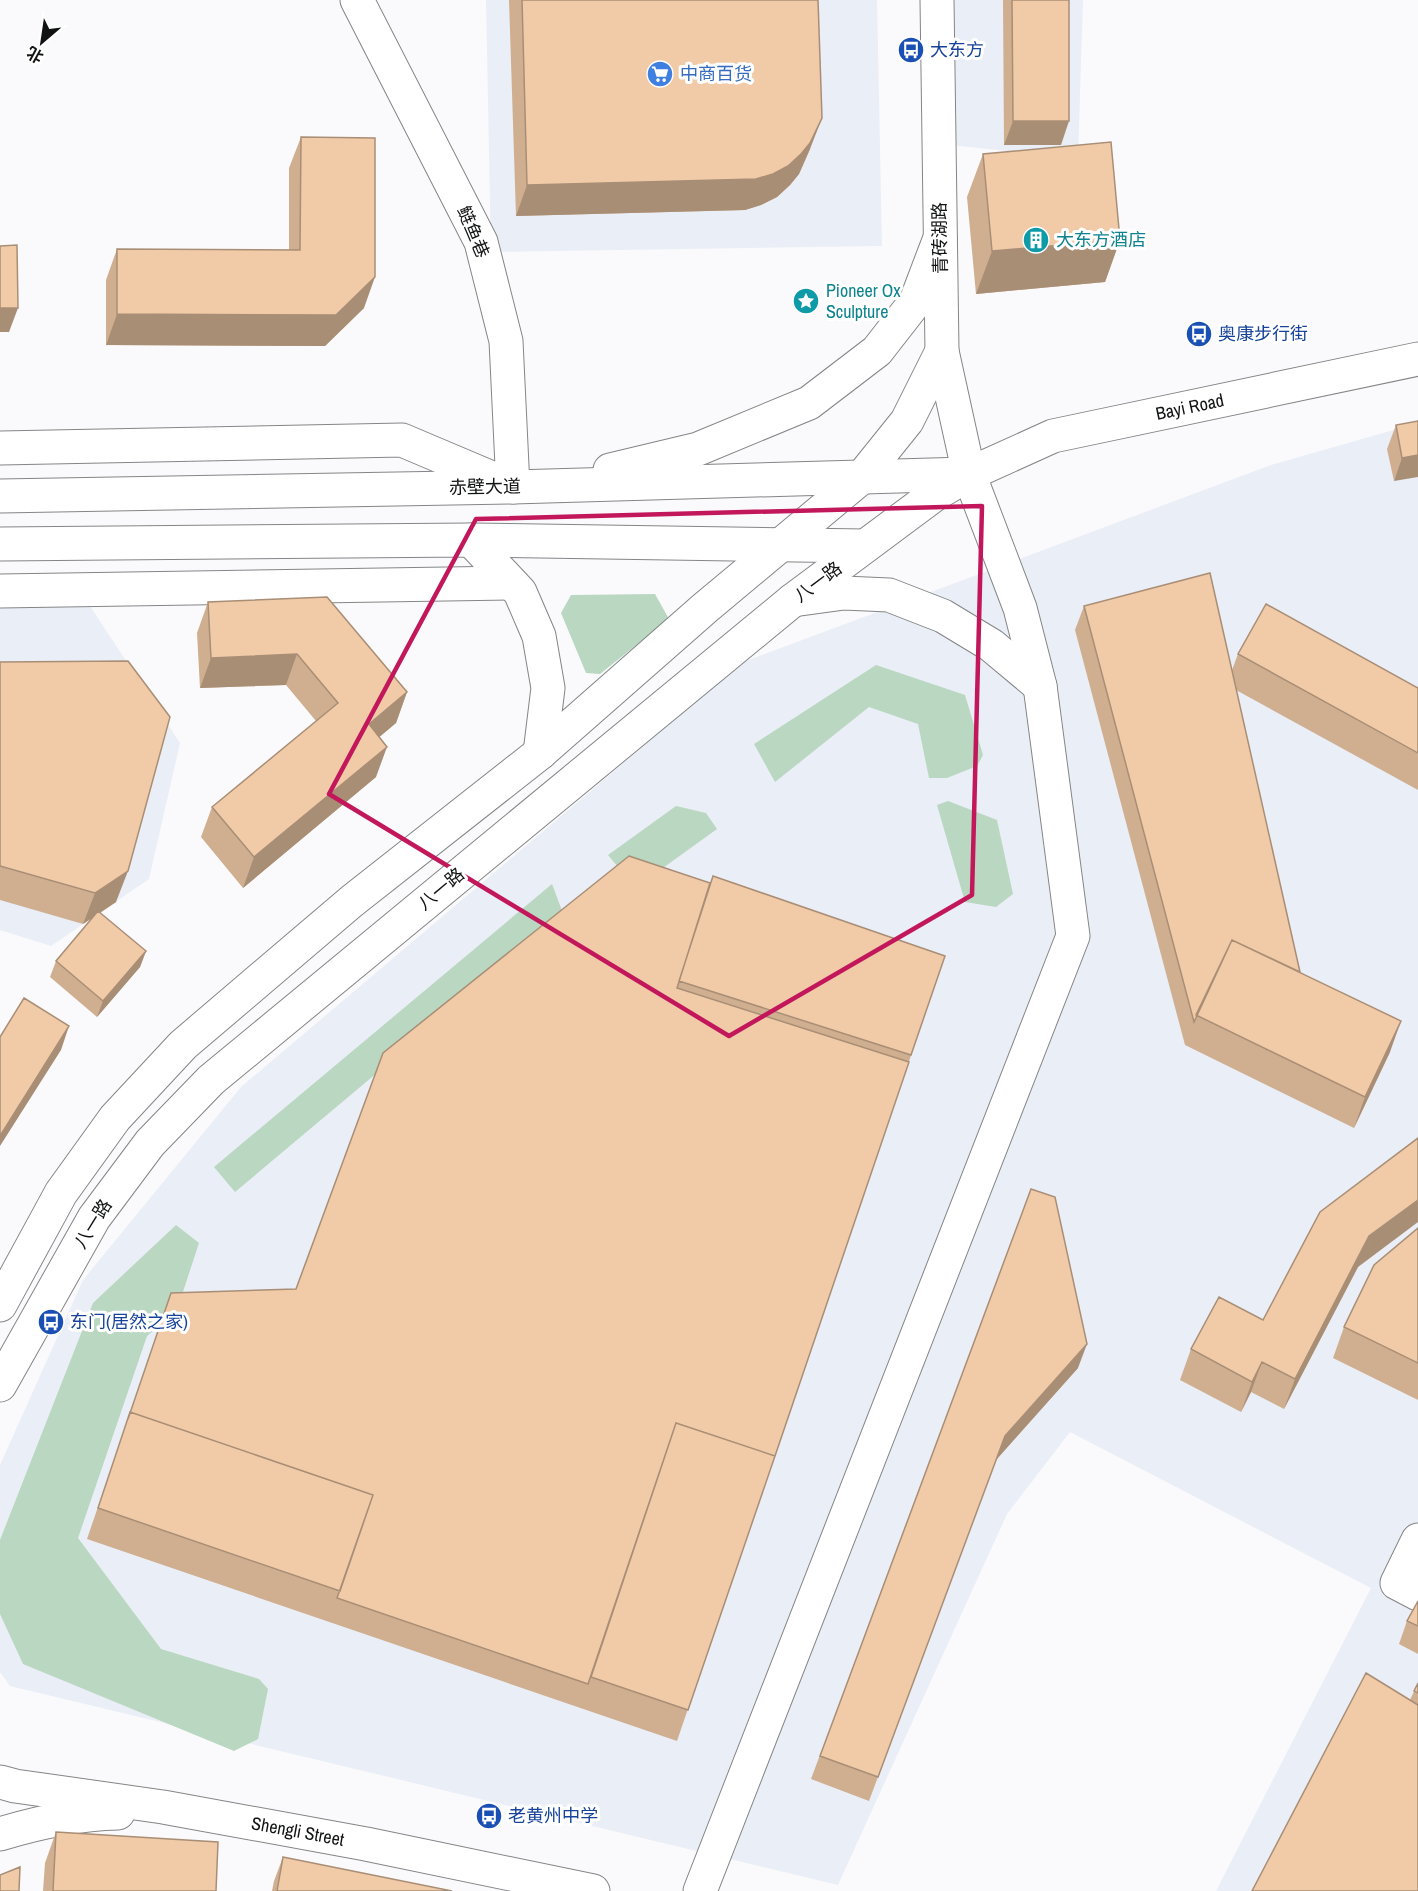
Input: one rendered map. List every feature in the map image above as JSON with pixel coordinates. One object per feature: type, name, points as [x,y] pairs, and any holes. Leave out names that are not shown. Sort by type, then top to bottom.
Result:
[{"type":"main road","name":"鲢鱼巷","points":[[357,0],[480,242],[506,341],[513,487]]},
{"type":"main road","name":"青砖湖路","points":[[700,1891],[1073,936],[1040,686],[1020,608],[969,474],[942,351],[937,0]]},
{"type":"main road","points":[[546,486],[698,449],[809,403],[877,351],[916,300],[940,238]]},
{"type":"main road","points":[[0,1305],[61,1193],[115,1118],[183,1045],[352,901],[540,753],[705,608],[862,477],[907,421],[942,351]]},
{"type":"main road","name":"Bayi Road","points":[[969,474],[1053,436],[1418,359]]},
{"type":"main road","points":[[0,448],[402,440],[513,487]]},
{"type":"main road","name":"赤壁大道","points":[[0,496],[513,487],[969,474]]},
{"type":"main road","name":"八一路","points":[[0,1385],[94,1218],[150,1143],[211,1080],[793,600],[934,495],[969,474]]},
{"type":"main road","points":[[0,544],[471,540],[865,546]]},
{"type":"main road","points":[[471,540],[520,592],[539,636],[548,688],[540,753]]},
{"type":"main road","points":[[0,591],[511,583]]},
{"type":"main road","points":[[793,600],[844,593],[889,596],[943,616],[991,645],[1040,686]]},
{"type":"main road","points":[[1418,1540],[1397,1583],[1418,1594]]},
{"type":"main road","name":"Shengli Street","points":[[0,1782],[366,1844],[593,1891]]},
{"type":"main road","points":[[0,1834],[20,1828],[102,1813],[180,1811]]},
{"type":"highlighted area","points":[[982,506],[972,895],[729,1036],[329,794],[476,519]]},
{"type":"shaded area","name":"中商百货","points":[[486,0],[877,0],[882,246],[491,252]]},
{"type":"shaded area","points":[[950,0],[1083,0],[1078,158],[949,145]]},
{"type":"shaded area","points":[[1418,423],[1418,1891],[1216,1891],[1371,1588],[1070,1432],[1007,1514],[838,1885],[10,1686],[0,1672],[0,1465],[83,1280],[241,1087],[743,662],[1271,465]]},
{"type":"shaded area","points":[[0,601],[88,603],[180,743],[149,879],[51,946],[0,930]]},
{"type":"green space","points":[[655,594],[669,619],[600,674],[586,673],[561,613],[571,595]]},
{"type":"green space","points":[[876,665],[965,695],[983,755],[977,766],[947,778],[929,778],[918,724],[869,707],[775,782],[754,744]]},
{"type":"green space","points":[[948,801],[997,820],[1013,894],[996,907],[965,902],[937,805]]},
{"type":"green space","points":[[676,806],[706,813],[717,829],[649,878],[623,873],[608,855]]},
{"type":"green space","points":[[552,884],[564,916],[235,1192],[214,1167]]},
{"type":"green space","points":[[176,1225],[199,1243],[177,1310],[147,1336],[78,1538],[161,1649],[259,1679],[268,1689],[258,1739],[234,1751],[23,1664],[0,1614],[0,1540],[93,1303]]},
{"type":"building","name":"中商百货","points":[[522,0],[818,0],[822,118],[810,143],[801,154],[788,166],[756,179],[527,185]]},
{"type":"building","points":[[1012,0],[1069,0],[1069,121],[1013,121]]},
{"type":"building","points":[[301,137],[375,138],[375,277],[336,315],[117,314],[117,249],[300,250]]},
{"type":"building","points":[[1111,142],[1120,240],[992,251],[983,154]]},
{"type":"building","points":[[17,245],[18,308],[0,308],[0,246]]},
{"type":"building","points":[[1418,421],[1418,455],[1402,458],[1396,425]]},
{"type":"building","points":[[1210,573],[1300,972],[1232,940],[1194,1022],[1084,606]]},
{"type":"building","points":[[327,597],[407,692],[369,724],[387,747],[254,857],[212,807],[338,703],[297,654],[211,658],[208,602]]},
{"type":"building","points":[[1266,604],[1418,688],[1418,753],[1238,654]]},
{"type":"building","points":[[128,661],[170,717],[128,871],[95,893],[0,866],[0,662]]},
{"type":"building","points":[[629,856],[710,883],[677,988],[909,1062],[775,1456],[676,1423],[588,1684],[337,1598],[373,1495],[130,1412],[171,1293],[296,1289],[383,1053]]},
{"type":"building","points":[[713,876],[945,956],[911,1055],[679,981]]},
{"type":"building","points":[[98,911],[146,951],[103,1001],[56,961]]},
{"type":"building","points":[[1232,940],[1401,1021],[1365,1097],[1196,1015]]},
{"type":"building","points":[[24,998],[69,1026],[0,1136],[0,1037]]},
{"type":"building","points":[[1418,1138],[1418,1200],[1369,1236],[1295,1379],[1262,1362],[1252,1382],[1191,1349],[1219,1297],[1263,1320],[1320,1212]]},
{"type":"building","points":[[1031,1189],[1055,1197],[1087,1344],[1005,1436],[878,1777],[820,1756]]},
{"type":"building","points":[[1418,1228],[1418,1363],[1344,1327],[1374,1265]]},
{"type":"building","points":[[130,1412],[373,1495],[340,1591],[98,1508]]},
{"type":"building","points":[[676,1423],[775,1456],[688,1710],[591,1677]]},
{"type":"building","points":[[1418,1601],[1418,1626],[1407,1621]]},
{"type":"building","points":[[1366,1673],[1418,1705],[1418,1891],[1252,1891]]},
{"type":"building","points":[[56,1832],[218,1842],[216,1891],[53,1891]]},
{"type":"building","points":[[283,1857],[452,1891],[277,1891]]},
{"type":"building","points":[[20,1867],[19,1891],[0,1891],[0,1875]]},
{"type":"place","name":"大东方","points":[[911,50]]},
{"type":"place","name":"中商百货","points":[[660,74]]},
{"type":"place","name":"大东方酒店","points":[[1036,240]]},
{"type":"place","name":"Pioneer Ox Sculpture","points":[[806,301]]},
{"type":"place","name":"奥康步行街","points":[[1199,334]]},
{"type":"place","name":"东门(居然之家)","points":[[51,1322]]},
{"type":"place","name":"老黄州中学","points":[[489,1816]]}]
